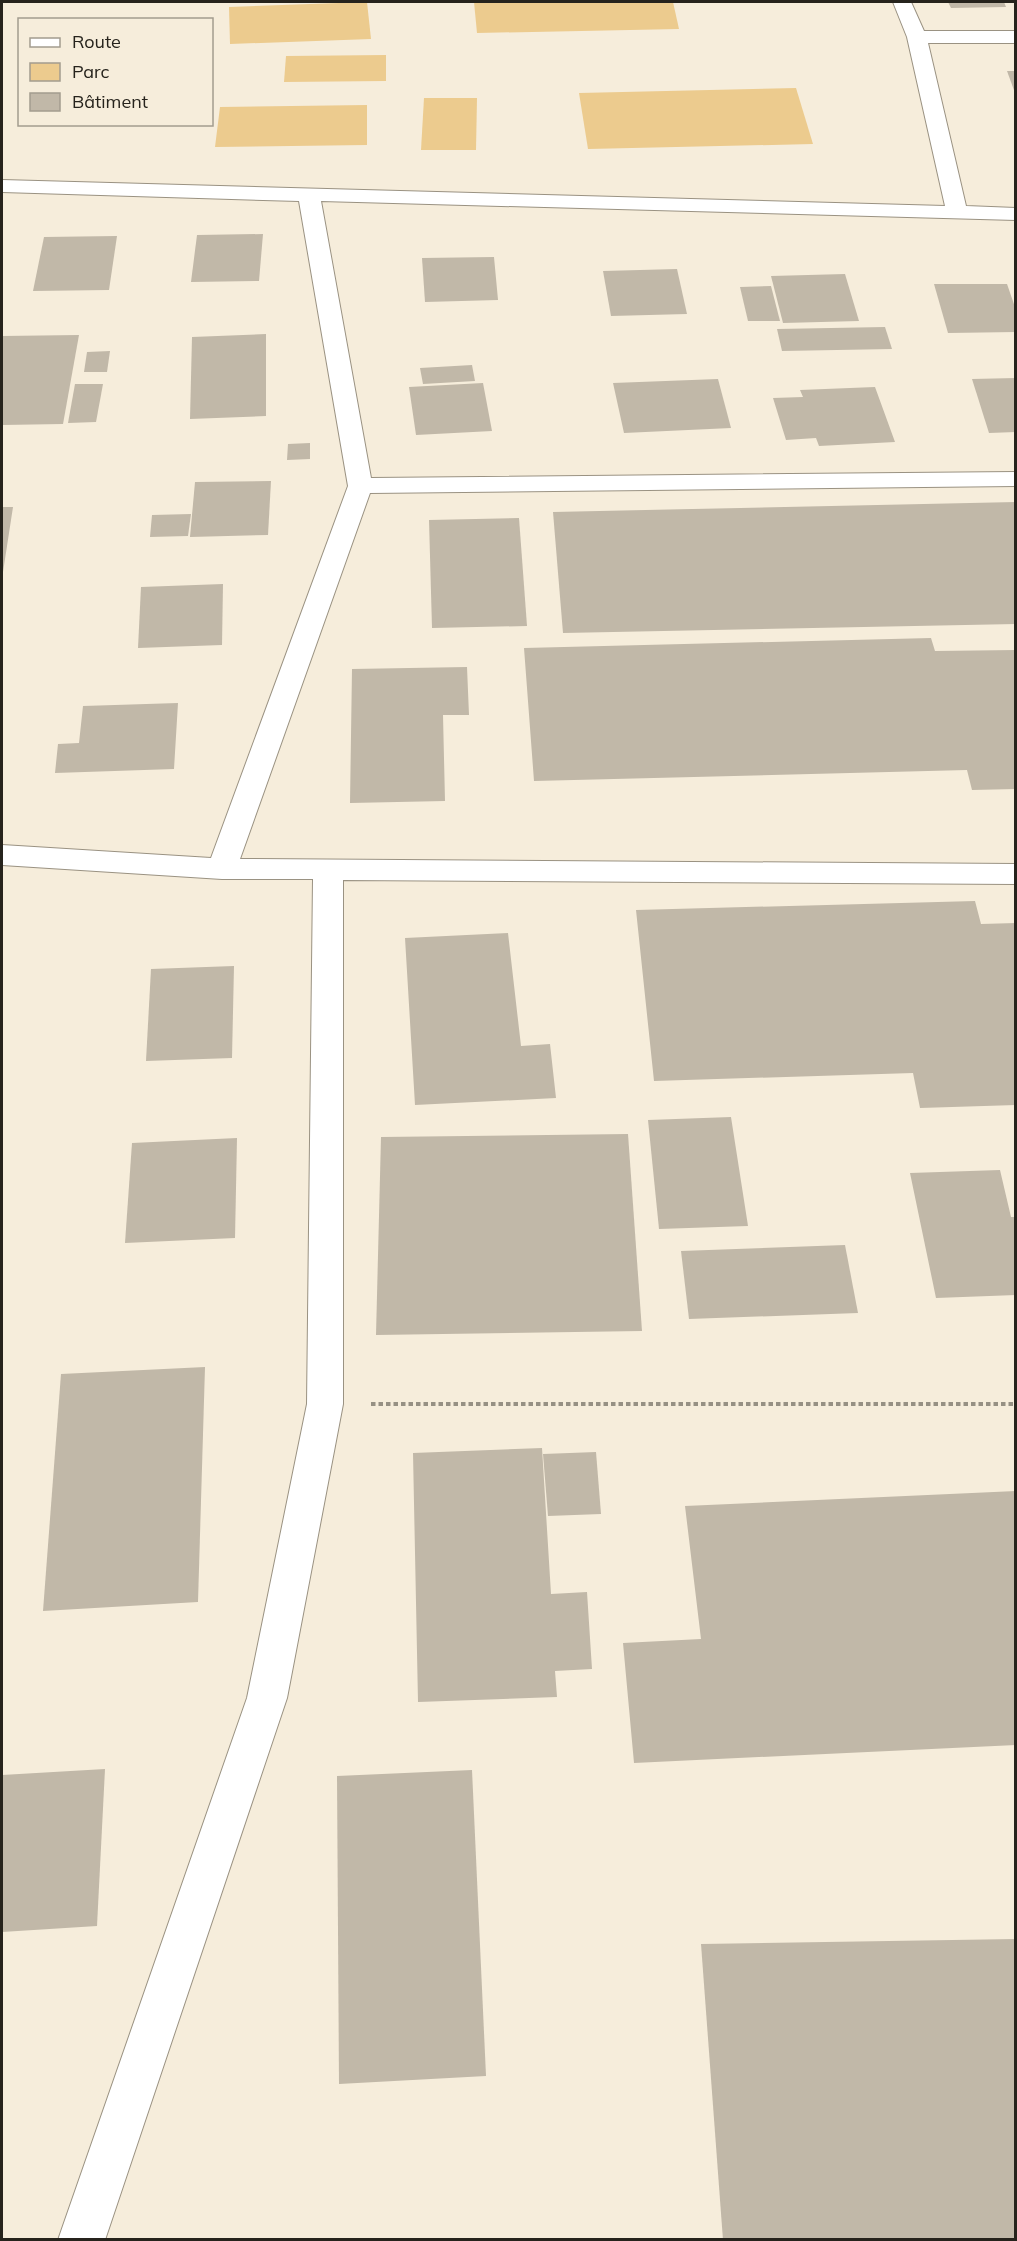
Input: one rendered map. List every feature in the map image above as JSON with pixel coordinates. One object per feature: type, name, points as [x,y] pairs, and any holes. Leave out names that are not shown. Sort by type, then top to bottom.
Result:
[{"type":"street","points":[[902,2],[917,38],[957,212]]},
{"type":"street","points":[[917,38],[1016,38]]},
{"type":"street","points":[[7,192],[309,195],[1016,214]]},
{"type":"street","points":[[222,869],[360,486],[309,195]]},
{"type":"street","points":[[360,486],[1016,478]]},
{"type":"street","points":[[2,855],[222,869],[1016,873]]},
{"type":"street","points":[[81,2240],[267,1698],[325,1404],[328,869]]},
{"type":"path","points":[[325,1404],[1016,1404]]},
{"type":"green space","points":[[367,2],[371,39],[230,44],[229,7]]},
{"type":"green space","points":[[474,2],[673,2],[679,29],[477,33]]},
{"type":"green space","points":[[386,55],[386,81],[284,82],[286,56]]},
{"type":"green space","points":[[796,88],[813,144],[588,149],[579,93]]},
{"type":"green space","points":[[424,98],[477,98],[476,150],[421,150]]},
{"type":"green space","points":[[367,105],[367,145],[215,147],[220,107]]},
{"type":"building","points":[[948,2],[1004,2],[1006,7],[951,8]]},
{"type":"building","points":[[1007,71],[1016,71],[1016,93],[1015,93]]},
{"type":"building","points":[[263,234],[259,281],[191,282],[197,235]]},
{"type":"building","points":[[117,236],[109,290],[33,291],[44,237]]},
{"type":"building","points":[[494,257],[498,300],[425,302],[422,258]]},
{"type":"building","points":[[677,269],[687,314],[611,316],[603,271]]},
{"type":"building","points":[[845,274],[859,321],[783,323],[771,276]]},
{"type":"building","points":[[934,284],[1007,284],[1016,310],[1016,332],[948,333]]},
{"type":"building","points":[[771,286],[780,321],[748,321],[740,287]]},
{"type":"building","points":[[885,327],[892,349],[782,351],[777,329]]},
{"type":"building","points":[[266,334],[266,416],[190,419],[192,337]]},
{"type":"building","points":[[79,335],[63,424],[2,425],[2,336]]},
{"type":"building","points":[[110,351],[107,372],[84,372],[87,352]]},
{"type":"building","points":[[472,365],[475,381],[423,384],[420,368]]},
{"type":"building","points":[[1016,378],[1016,432],[989,433],[972,379]]},
{"type":"building","points":[[718,379],[731,428],[624,433],[613,383]]},
{"type":"building","points":[[483,383],[492,431],[416,435],[409,387]]},
{"type":"building","points":[[75,384],[103,384],[96,422],[68,423]]},
{"type":"building","points":[[875,387],[895,442],[819,446],[816,438],[786,440],[773,398],[803,397],[800,390]]},
{"type":"building","points":[[310,443],[310,459],[287,460],[288,444]]},
{"type":"building","points":[[271,481],[268,535],[190,537],[195,482]]},
{"type":"building","points":[[1016,502],[1016,624],[563,633],[553,512]]},
{"type":"building","points":[[2,507],[13,507],[3,572],[2,571]]},
{"type":"building","points":[[191,514],[188,536],[150,537],[152,515]]},
{"type":"building","points":[[519,518],[527,626],[432,628],[429,520]]},
{"type":"building","points":[[223,584],[222,645],[138,648],[141,587]]},
{"type":"building","points":[[931,638],[935,651],[1016,650],[1016,789],[972,790],[967,770],[534,781],[524,648]]},
{"type":"building","points":[[467,667],[469,715],[443,715],[445,801],[350,803],[352,669]]},
{"type":"building","points":[[178,703],[174,769],[55,773],[58,744],[79,743],[83,706]]},
{"type":"building","points":[[975,901],[981,924],[1016,923],[1016,1105],[920,1108],[913,1073],[654,1081],[636,910]]},
{"type":"building","points":[[508,933],[521,1046],[550,1044],[556,1098],[415,1105],[405,938]]},
{"type":"building","points":[[234,966],[232,1058],[146,1061],[151,969]]},
{"type":"building","points":[[731,1117],[748,1226],[659,1229],[648,1120]]},
{"type":"building","points":[[628,1134],[642,1331],[376,1335],[381,1137]]},
{"type":"building","points":[[237,1138],[235,1238],[125,1243],[132,1143]]},
{"type":"building","points":[[1000,1170],[1011,1217],[1016,1217],[1016,1295],[936,1298],[910,1173]]},
{"type":"building","points":[[845,1245],[858,1313],[689,1319],[681,1251]]},
{"type":"building","points":[[205,1367],[198,1602],[43,1611],[61,1374]]},
{"type":"building","points":[[542,1448],[551,1594],[587,1592],[592,1669],[555,1671],[557,1697],[418,1702],[413,1453]]},
{"type":"building","points":[[596,1452],[601,1514],[548,1516],[543,1454]]},
{"type":"building","points":[[1016,1491],[1016,1745],[634,1763],[623,1643],[701,1639],[685,1506]]},
{"type":"building","points":[[105,1769],[97,1926],[2,1932],[2,1775]]},
{"type":"building","points":[[472,1770],[486,2076],[339,2084],[337,1776]]},
{"type":"building","points":[[1016,1939],[1016,2240],[723,2240],[701,1944]]}]
